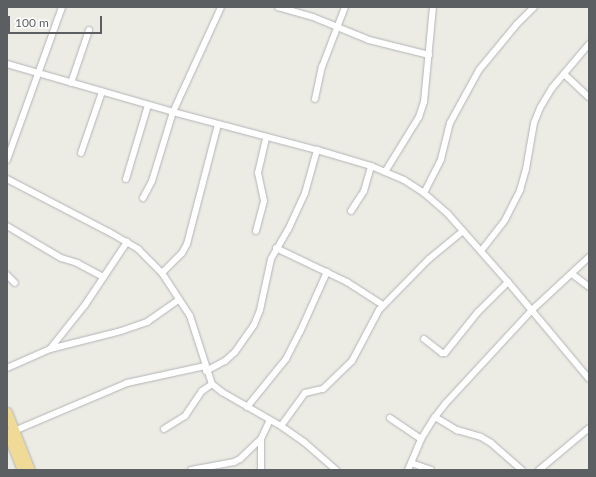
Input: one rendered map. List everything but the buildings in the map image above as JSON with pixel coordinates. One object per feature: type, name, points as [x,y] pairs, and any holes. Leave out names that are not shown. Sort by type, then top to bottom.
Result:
[{"type":"highway","points":[[7,412],[22,470]]},
{"type":"highway","points":[[11,431],[30,470]]},
{"type":"street","points":[[7,160],[62,7]]},
{"type":"street","points":[[143,198],[152,181],[173,112],[221,7]]},
{"type":"street","points":[[278,7],[313,17],[369,40],[429,55]]},
{"type":"street","points":[[315,99],[322,67],[345,7]]},
{"type":"street","points":[[385,172],[419,116],[424,102],[433,7]]},
{"type":"street","points":[[424,193],[443,154],[450,123],[479,70],[517,24],[534,7]]},
{"type":"street","points":[[71,83],[89,30]]},
{"type":"street","points":[[481,251],[505,220],[520,190],[526,169],[534,123],[540,108],[552,88],[589,44]]},
{"type":"street","points":[[7,64],[173,112],[317,150],[371,166],[404,180],[424,193],[448,214],[532,310],[589,379]]},
{"type":"street","points":[[564,74],[589,97]]},
{"type":"street","points":[[81,153],[102,92]]},
{"type":"street","points":[[126,179],[139,130],[148,105]]},
{"type":"street","points":[[162,273],[182,253],[187,244],[218,124]]},
{"type":"street","points":[[256,231],[264,201],[258,173],[266,137]]},
{"type":"street","points":[[11,431],[127,383],[205,368],[226,360],[235,352],[254,325],[260,310],[268,267],[276,248],[288,230],[305,193],[317,150]]},
{"type":"street","points":[[351,211],[364,191],[371,166]]},
{"type":"street","points":[[7,179],[138,249],[162,273],[190,316],[199,341],[205,368],[212,384],[222,392],[281,426],[304,442],[336,470]]},
{"type":"street","points":[[7,226],[61,258],[77,262],[103,277]]},
{"type":"street","points":[[281,426],[305,393],[323,388],[352,361],[374,317],[383,305],[429,259],[463,231]]},
{"type":"street","points":[[50,349],[81,310],[127,242]]},
{"type":"street","points":[[276,248],[327,272],[383,305]]},
{"type":"street","points":[[408,470],[421,439],[435,417],[532,310],[589,258]]},
{"type":"street","points":[[247,407],[286,359],[327,272]]},
{"type":"street","points":[[572,274],[589,287]]},
{"type":"street","points":[[7,275],[15,283]]},
{"type":"street","points":[[424,339],[445,354],[478,312],[508,282]]},
{"type":"street","points":[[7,368],[50,349],[121,331],[147,322],[179,300]]},
{"type":"street","points":[[164,429],[185,416],[202,391],[212,384]]},
{"type":"street","points":[[435,417],[457,430],[481,437],[491,443],[522,470]]},
{"type":"street","points":[[390,418],[421,439]]},
{"type":"street","points":[[191,470],[234,462],[245,455],[261,439],[270,420]]},
{"type":"street","points":[[540,470],[589,428]]},
{"type":"street","points":[[261,439],[261,470]]},
{"type":"street","points":[[411,463],[431,470]]}]
